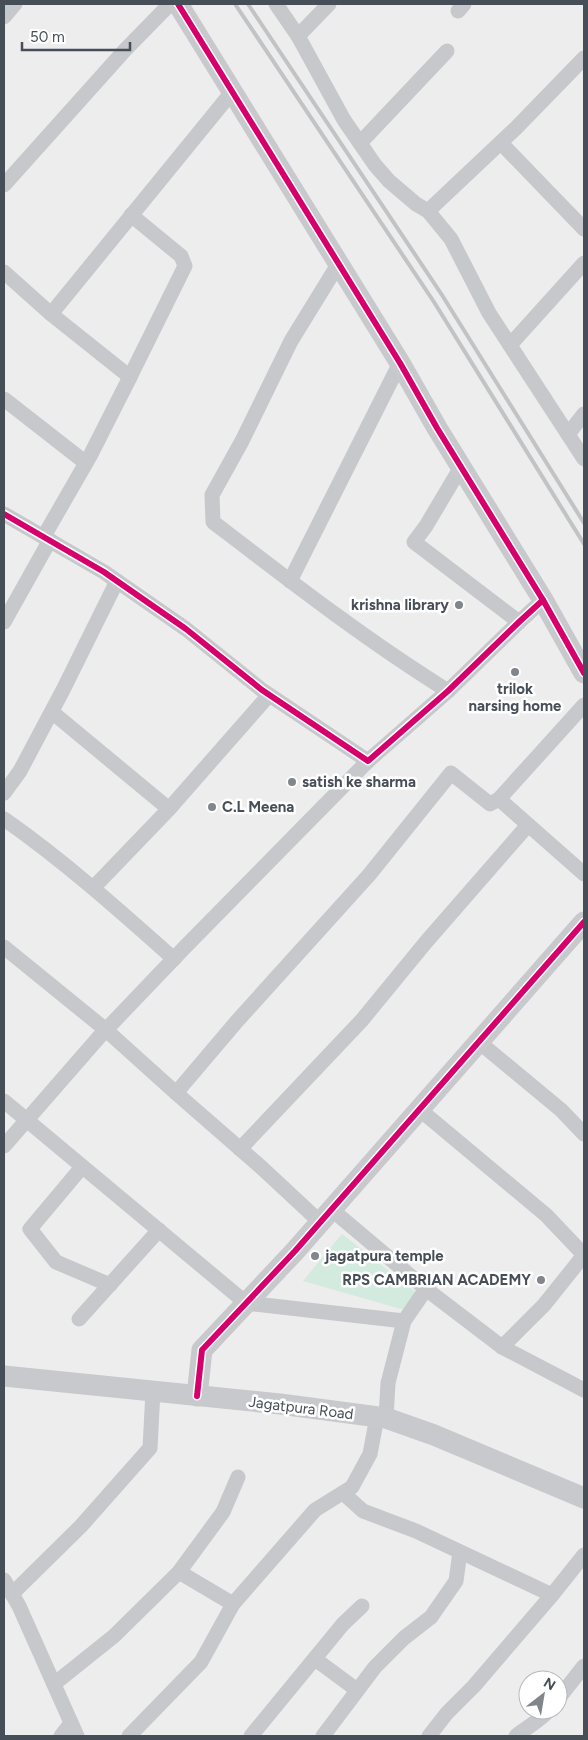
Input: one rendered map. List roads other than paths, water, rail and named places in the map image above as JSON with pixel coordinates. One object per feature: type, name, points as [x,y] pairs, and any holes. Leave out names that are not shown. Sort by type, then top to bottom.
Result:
[{"type":"street","points":[[4,17],[15,4]]},
{"type":"street","points":[[4,185],[125,50],[170,4]]},
{"type":"street","points":[[178,4],[400,363],[543,600],[584,673]]},
{"type":"street","points":[[276,4],[298,36],[336,105],[389,181],[416,204],[428,211],[451,239],[489,313],[584,459]]},
{"type":"street","points":[[298,36],[329,4]]},
{"type":"street","points":[[360,142],[447,51]]},
{"type":"street","points":[[428,211],[501,143],[584,58]]},
{"type":"street","points":[[51,314],[232,92]]},
{"type":"street","points":[[501,143],[584,229]]},
{"type":"street","points":[[4,622],[185,266],[181,256],[131,215]]},
{"type":"street","points":[[339,263],[291,341],[242,441],[212,495],[213,522],[290,581],[402,662],[448,691]]},
{"type":"street","points":[[510,345],[584,263]]},
{"type":"street","points":[[4,272],[51,314],[130,377]]},
{"type":"street","points":[[290,581],[400,363]]},
{"type":"street","points":[[4,399],[86,463]]},
{"type":"street","points":[[568,434],[584,414]]},
{"type":"street","points":[[461,467],[414,543],[519,622]]},
{"type":"street","points":[[4,514],[117,581],[186,629],[269,694],[368,761]]},
{"type":"street","points":[[4,794],[20,771],[52,712],[117,581]]},
{"type":"street","points":[[4,1146],[106,1030],[368,761],[448,691],[543,600]]},
{"type":"street","points":[[94,887],[169,809],[269,694]]},
{"type":"street","points":[[176,1093],[238,1020],[369,874],[451,773],[490,804],[499,799],[584,705]]},
{"type":"street","points":[[52,712],[169,809]]},
{"type":"street","points":[[499,799],[584,874]]},
{"type":"street","points":[[4,819],[33,839],[94,887],[174,959]]},
{"type":"street","points":[[240,1149],[362,1020],[426,942],[528,825]]},
{"type":"street","points":[[198,1396],[202,1350],[326,1216],[419,1109],[581,931]]},
{"type":"street","points":[[4,947],[106,1030],[240,1149],[326,1216],[426,1289],[502,1348],[584,1390]]},
{"type":"street","points":[[479,1042],[561,1110],[584,1134]]},
{"type":"street","points":[[4,1101],[246,1303],[404,1321]]},
{"type":"street","points":[[419,1109],[546,1215],[584,1255],[544,1305],[502,1348]]},
{"type":"street","points":[[82,1166],[30,1229],[56,1262],[110,1285]]},
{"type":"street","points":[[80,1319],[159,1230]]},
{"type":"street","points":[[129,1736],[201,1662],[233,1604],[315,1510],[352,1487],[370,1454],[381,1418],[404,1321],[426,1289]]},
{"type":"street","name":"Jagatpura Road","points":[[4,1376],[198,1396],[381,1418],[434,1436],[584,1498]]},
{"type":"street","points":[[12,1594],[81,1526],[150,1448],[153,1391]]},
{"type":"street","points":[[54,1684],[114,1636],[178,1572],[223,1512],[238,1477]]},
{"type":"street","points":[[343,1493],[363,1511],[416,1531],[552,1595]]},
{"type":"street","points":[[323,1736],[375,1667],[404,1638],[431,1617],[456,1581],[460,1552]]},
{"type":"street","points":[[429,1736],[447,1713],[474,1686],[552,1595],[584,1555]]},
{"type":"street","points":[[178,1572],[233,1604]]},
{"type":"street","points":[[4,1580],[19,1606],[74,1729],[61,1736]]},
{"type":"street","points":[[250,1736],[344,1624],[362,1606]]},
{"type":"street","points":[[315,1659],[357,1690]]},
{"type":"street","points":[[568,1686],[584,1666]]},
{"type":"street","points":[[516,1736],[538,1720]]},
{"type":"railway","points":[[235,4],[434,302],[584,544]]},
{"type":"railway","points":[[248,4],[442,295],[584,523]]},
{"type":"place","name":"krishna library","points":[[459,605]]},
{"type":"place","name":"trilok narsing home","points":[[515,672]]},
{"type":"place","name":"satish ke sharma","points":[[292,782]]},
{"type":"place","name":"C.L Meena","points":[[212,807]]},
{"type":"place","name":"jagatpura temple","points":[[315,1256]]},
{"type":"place","name":"RPS CAMBRIAN ACADEMY","points":[[541,1280]]}]
